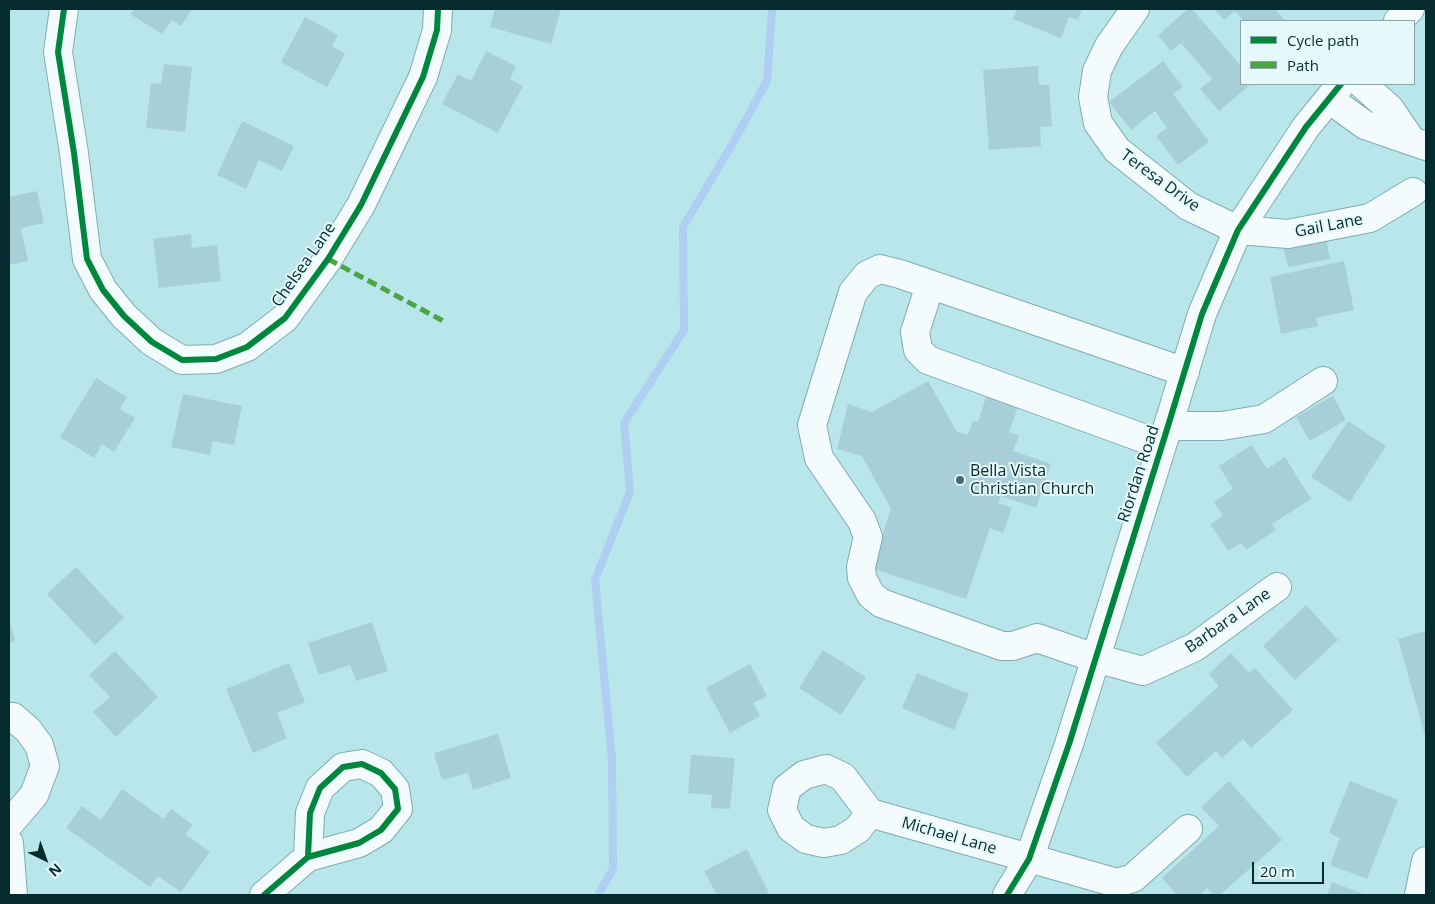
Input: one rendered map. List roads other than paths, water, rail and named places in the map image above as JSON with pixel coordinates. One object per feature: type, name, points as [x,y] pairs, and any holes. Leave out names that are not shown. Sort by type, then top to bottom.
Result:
[{"type":"street","name":"Chelsea Lane","points":[[64,9],[58,52],[74,153],[87,259],[103,290],[124,316],[152,342],[182,360],[216,359],[247,347],[285,318],[296,304],[328,259],[361,204],[423,77],[437,30],[438,9]]},
{"type":"street","name":"Teresa Drive","points":[[1135,9],[1109,46],[1096,71],[1093,97],[1098,124],[1116,150],[1188,206],[1238,230]]},
{"type":"street","points":[[1399,20],[1410,9]]},
{"type":"street","points":[[1363,85],[1390,109],[1419,143]]},
{"type":"street","name":"Riordan Road","points":[[1007,895],[1029,859],[1069,744],[1202,314],[1238,230],[1306,127],[1335,91]]},
{"type":"street","points":[[1335,91],[1364,126],[1419,143]]},
{"type":"street","name":"Gail Lane","points":[[1238,230],[1288,234],[1370,218],[1413,192]]},
{"type":"street","name":"Barbara Lane","points":[[1184,372],[930,285],[880,270],[867,275],[853,292],[812,425],[819,458],[862,520],[868,537],[861,566],[862,578],[871,595],[881,603],[1002,646],[1013,646],[1037,638],[1095,658],[1143,671],[1195,647],[1277,587]]},
{"type":"street","points":[[930,285],[915,332],[918,350],[928,360],[1165,436],[1264,419],[1323,381]]},
{"type":"street","points":[[9,717],[13,717],[28,730],[39,745],[45,766],[34,796],[9,824]]},
{"type":"street","name":"Michael Lane","points":[[870,813],[1117,883],[1133,878],[1188,829]]},
{"type":"street","points":[[9,842],[13,895]]},
{"type":"street","points":[[264,895],[308,857]]},
{"type":"street","points":[[1419,895],[1426,861]]},
{"type":"waterway","points":[[598,895],[613,869],[612,759],[595,580],[630,492],[624,423],[684,330],[683,227],[767,81],[772,9]]},
{"type":"place","name":"Bella Vista Christian Church","points":[[960,480]]}]
